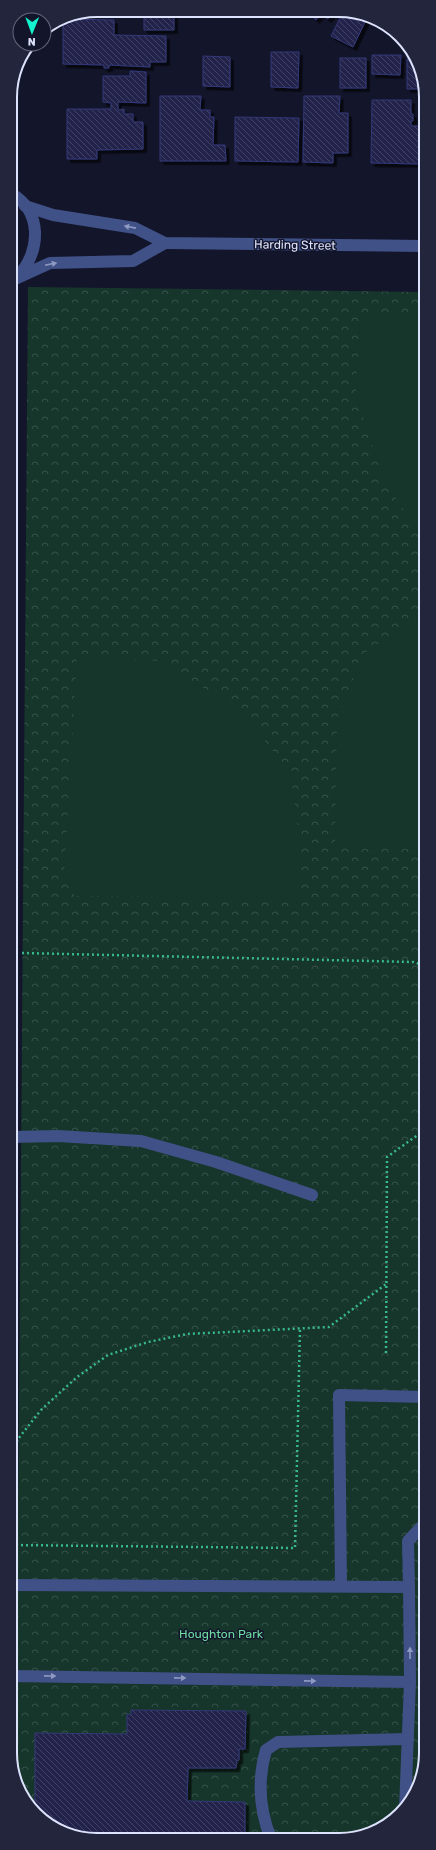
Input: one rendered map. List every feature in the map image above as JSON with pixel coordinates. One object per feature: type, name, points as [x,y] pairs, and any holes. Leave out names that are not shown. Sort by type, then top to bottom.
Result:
[{"type":"street","points":[[17,199],[26,206],[33,221],[36,237],[33,253],[26,267],[17,276]]},
{"type":"street","name":"Harding Street","points":[[26,206],[53,215],[135,228],[165,243],[419,246]]},
{"type":"street","points":[[17,278],[50,263],[133,261],[165,243]]},
{"type":"street","points":[[17,1138],[58,1136],[141,1141],[216,1162],[312,1195]]},
{"type":"street","points":[[341,1586],[339,1395],[419,1397]]},
{"type":"street","points":[[406,1796],[410,1682],[408,1541],[419,1529]]},
{"type":"street","points":[[17,1585],[409,1586]]},
{"type":"street","points":[[17,1676],[410,1682]]},
{"type":"street","points":[[269,1833],[263,1818],[261,1792],[261,1767],[266,1750],[278,1742],[408,1739]]},
{"type":"path","points":[[22,953],[413,962],[419,964]]},
{"type":"path","points":[[386,1353],[387,1157],[419,1134]]},
{"type":"path","points":[[17,1441],[41,1410],[77,1377],[108,1355],[148,1342],[186,1334],[329,1327],[386,1284]]},
{"type":"path","points":[[17,1545],[295,1548],[300,1328]]},
{"type":"green space","name":"Houghton Park","points":[[28,287],[419,292],[419,1758],[413,1783],[402,1802],[388,1816],[374,1825],[349,1832],[97,1833],[72,1829],[62,1825],[48,1816],[34,1802],[25,1788],[21,1778],[17,1753]]},
{"type":"green space","points":[[360,314],[419,316],[419,533],[384,480],[356,396]]},
{"type":"green space","points":[[419,617],[419,849],[335,848],[337,720],[363,654]]},
{"type":"green space","points":[[77,658],[161,661],[240,711],[290,772],[300,843],[299,898],[75,896],[64,878]]},
{"type":"building","points":[[144,17],[174,17],[174,30],[144,30]]},
{"type":"building","points":[[340,17],[365,22],[353,47],[331,36]]},
{"type":"building","points":[[80,19],[114,20],[114,35],[166,36],[166,62],[150,62],[150,67],[109,65],[109,68],[104,68],[104,65],[63,64],[63,25],[72,21]]},
{"type":"building","points":[[271,52],[299,52],[298,88],[271,87]]},
{"type":"building","points":[[372,55],[401,55],[400,75],[372,74]]},
{"type":"building","points":[[203,56],[230,57],[230,87],[203,86]]},
{"type":"building","points":[[340,58],[366,58],[366,88],[340,88]]},
{"type":"building","points":[[407,59],[409,59],[413,67],[418,89],[407,89]]},
{"type":"building","points":[[130,71],[146,72],[146,103],[118,102],[118,110],[124,109],[124,114],[133,114],[133,122],[143,122],[143,149],[97,150],[97,159],[67,159],[67,109],[111,109],[111,103],[103,102],[103,76],[130,76]]},
{"type":"building","points":[[160,96],[201,96],[200,110],[210,110],[210,117],[214,117],[213,145],[225,145],[226,161],[160,161]]},
{"type":"building","points":[[304,96],[340,96],[339,113],[348,113],[348,153],[333,153],[333,163],[303,162]]},
{"type":"building","points":[[372,100],[411,100],[411,114],[413,114],[413,121],[411,121],[411,126],[419,126],[419,164],[371,163]]},
{"type":"building","points":[[235,117],[299,118],[298,162],[235,161]]},
{"type":"building","points":[[131,1710],[246,1711],[245,1749],[239,1749],[239,1760],[237,1761],[236,1768],[188,1768],[187,1801],[245,1802],[245,1833],[87,1832],[62,1825],[48,1816],[35,1803],[35,1733],[127,1734],[127,1714],[131,1715]]}]
